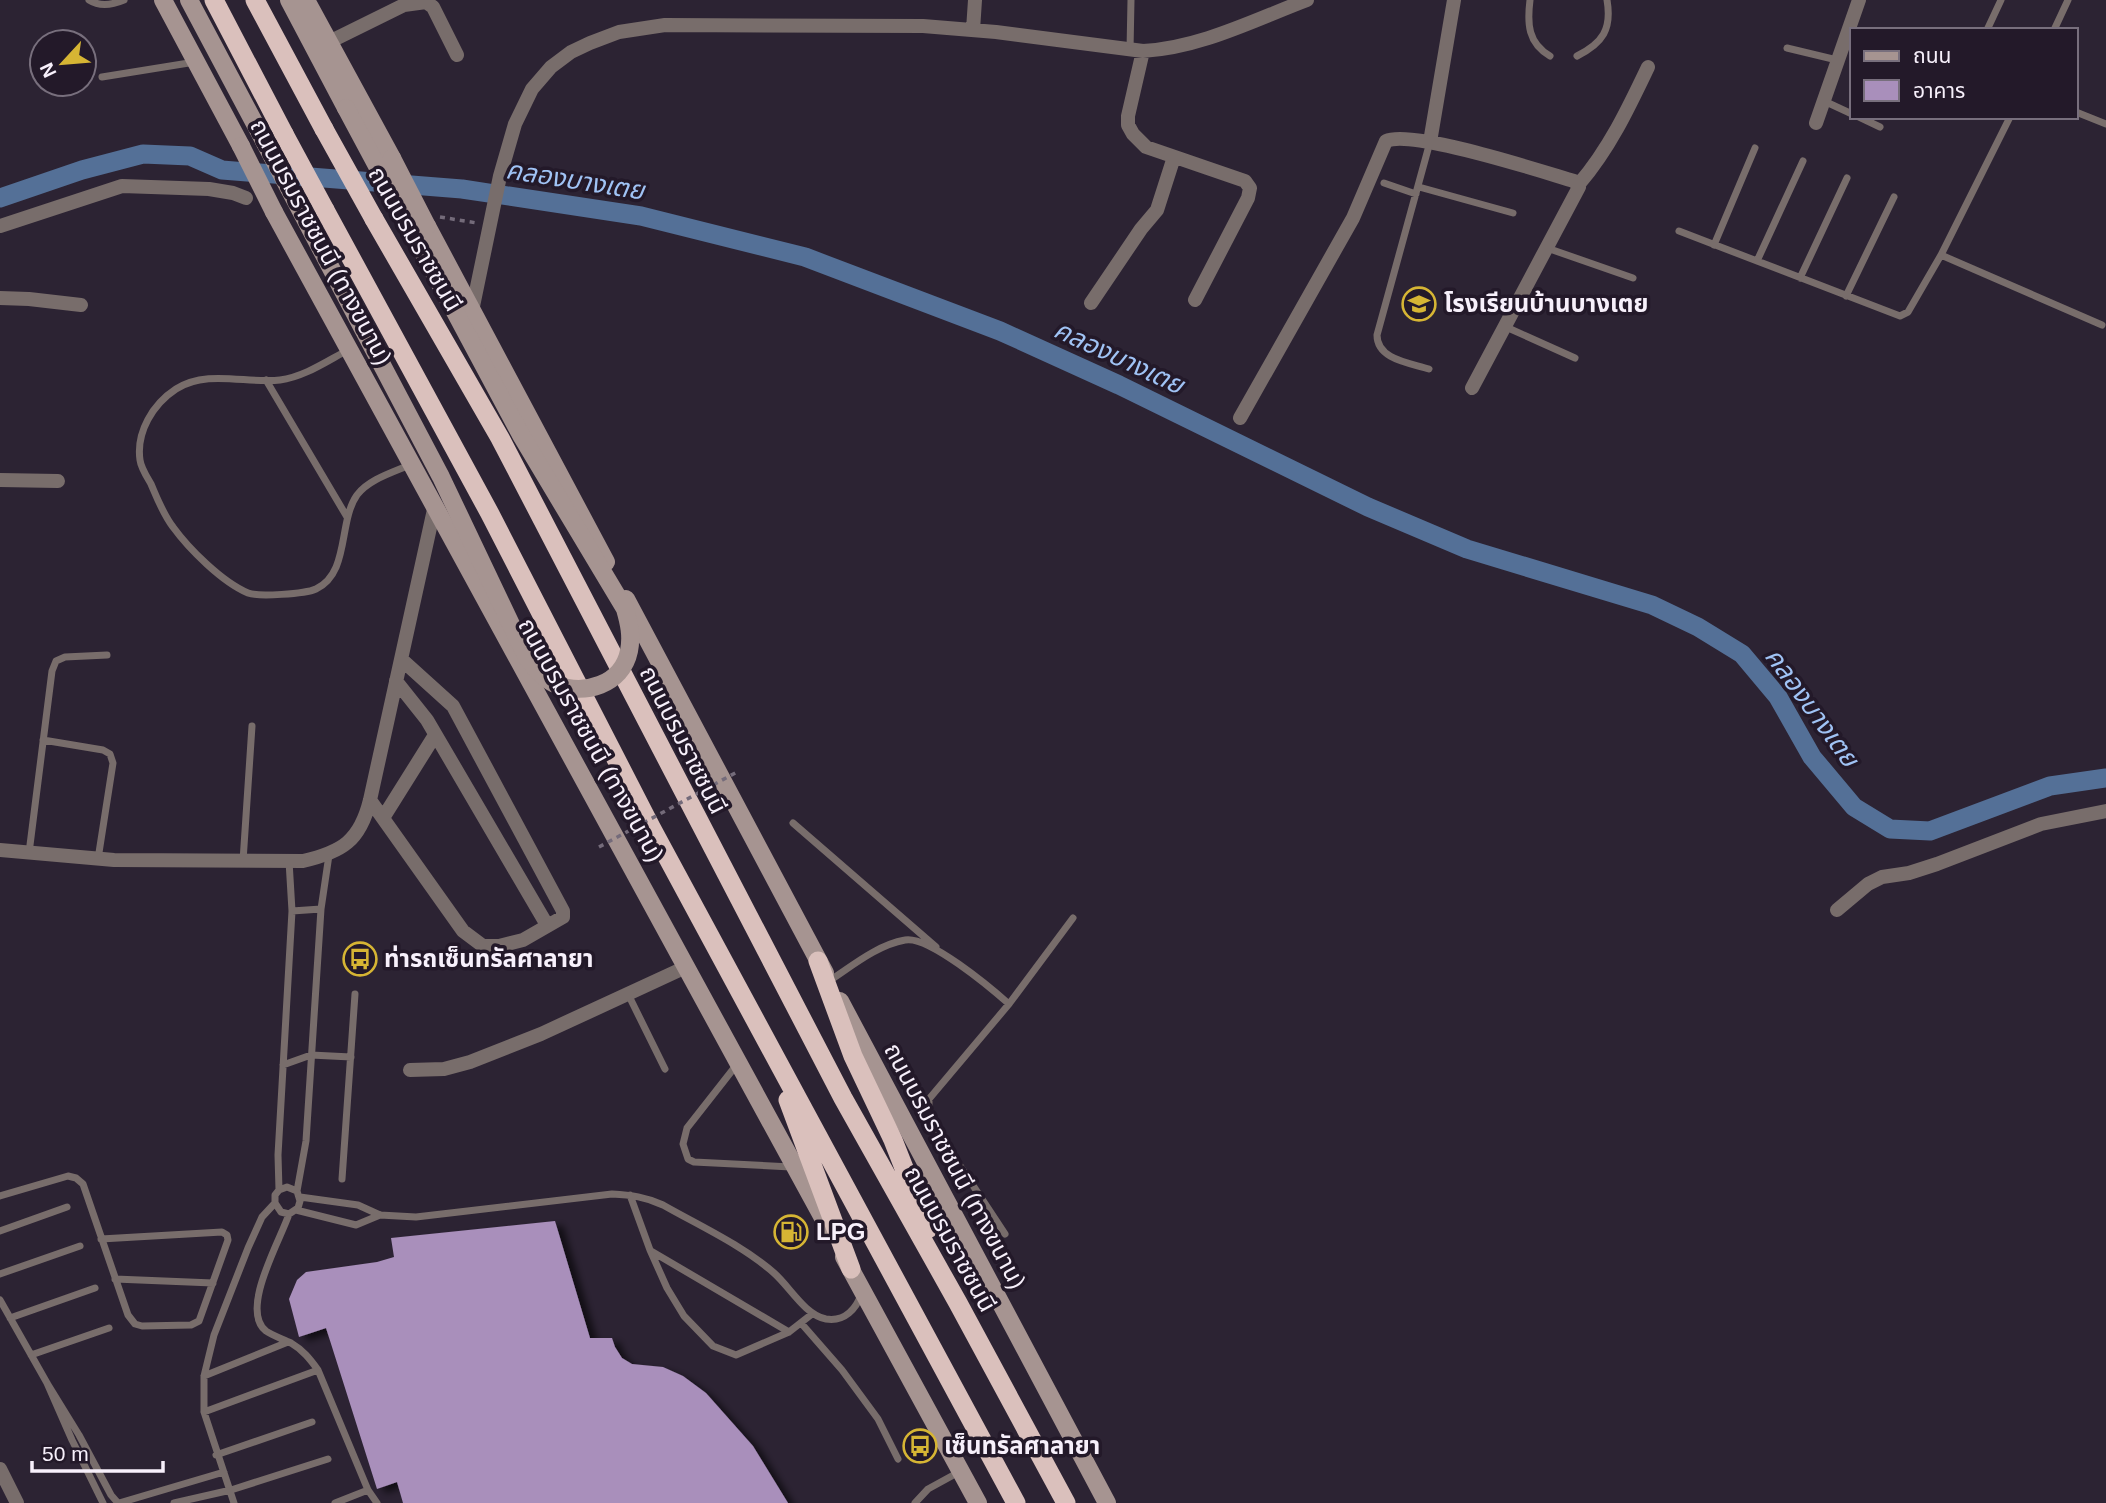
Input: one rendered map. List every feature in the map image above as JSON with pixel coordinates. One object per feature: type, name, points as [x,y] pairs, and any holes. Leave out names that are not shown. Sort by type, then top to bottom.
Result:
[{"type":"highway","points":[[214,0],[489,512],[651,827],[1016,1503]]},
{"type":"highway","name":"ถนนบรมราชชนนี","points":[[255,0],[374,219],[500,438],[843,1098],[1066,1503]]},
{"type":"highway","points":[[818,961],[853,1056],[892,1140],[958,1303]]},
{"type":"highway","points":[[764,1034],[851,1269]]},
{"type":"main road","name":"ถนนบรมราชชนนี (ทางขนาน)","points":[[163,0],[274,212],[978,1503]]},
{"type":"main road","points":[[189,0],[441,477],[527,659],[554,683],[572,689],[595,688],[614,675],[629,655],[631,639],[625,608],[522,437],[289,0]]},
{"type":"main road","name":"ถนนบรมราชชนนี (ทางขนาน)","points":[[306,0],[1107,1503]]},
{"type":"street","points":[[973,30],[975,0]]},
{"type":"street","points":[[472,311],[500,176],[515,124],[532,89],[551,67],[571,52],[619,32],[665,25],[923,26],[1136,51],[1191,45],[1307,0]]},
{"type":"street","points":[[1430,142],[1454,0]]},
{"type":"street","points":[[1816,123],[1859,0]]},
{"type":"street","points":[[329,42],[404,5],[426,2],[433,7],[457,55]]},
{"type":"street","points":[[1136,51],[1128,116],[1132,134],[1146,147],[1245,181],[1251,188],[1195,300]]},
{"type":"street","points":[[1472,388],[1579,184],[1606,149],[1648,67]]},
{"type":"street","points":[[1240,418],[1353,218],[1386,141],[1395,138],[1430,142],[1579,184]]},
{"type":"street","points":[[1091,303],[1157,210],[1174,157]]},
{"type":"street","points":[[0,226],[122,186],[209,189],[246,198]]},
{"type":"street","points":[[0,298],[81,305]]},
{"type":"street","points":[[0,480],[58,481]]},
{"type":"street","points":[[0,850],[98,859],[303,862],[329,855],[352,841],[366,815],[370,800],[435,505]]},
{"type":"street","points":[[370,800],[463,931],[483,946],[499,947],[523,940],[563,917],[563,911],[453,706],[401,659]]},
{"type":"street","points":[[396,681],[427,720],[547,925]]},
{"type":"street","points":[[383,818],[435,735]]},
{"type":"street","points":[[486,821],[509,810]]},
{"type":"street","points":[[1837,910],[1868,884],[1882,877],[1909,873],[1937,864],[2041,824],[2106,811]]},
{"type":"street","points":[[410,1070],[444,1069],[470,1062],[541,1034],[686,967]]},
{"type":"street","points":[[1,1474],[17,1503]]},
{"type":"lane","points":[[89,0],[95,4],[113,4],[124,0]]},
{"type":"lane","points":[[1131,0],[1136,51]]},
{"type":"lane","points":[[1530,0],[1528,15],[1536,46],[1550,56]]},
{"type":"lane","points":[[1577,56],[1598,43],[1605,32],[1609,17],[1606,0]]},
{"type":"lane","points":[[1988,28],[2001,0]]},
{"type":"lane","points":[[2055,28],[2068,0]]},
{"type":"lane","points":[[1787,48],[1838,60]]},
{"type":"lane","points":[[102,76],[196,61]]},
{"type":"lane","points":[[1824,102],[1850,113]]},
{"type":"lane","points":[[2078,113],[2106,124]]},
{"type":"lane","points":[[1863,119],[1880,127]]},
{"type":"lane","points":[[1679,231],[1895,315],[1905,314],[1941,255],[2009,119]]},
{"type":"lane","points":[[1429,369],[1390,357],[1381,349],[1377,335],[1430,142]]},
{"type":"lane","points":[[1714,245],[1755,148]]},
{"type":"lane","points":[[1757,261],[1803,161]]},
{"type":"lane","points":[[1800,278],[1847,178]]},
{"type":"lane","points":[[1384,183],[1513,214]]},
{"type":"lane","points":[[1846,296],[1894,197]]},
{"type":"lane","points":[[1547,248],[1633,278]]},
{"type":"lane","points":[[1941,255],[2102,325]]},
{"type":"lane","points":[[1506,327],[1575,358]]},
{"type":"lane","points":[[350,349],[301,375],[280,380],[203,379],[177,389],[150,414],[141,432],[140,461],[171,524],[215,571],[248,593],[273,595],[316,589],[334,573],[347,517],[358,495],[371,483],[412,463]]},
{"type":"lane","points":[[266,380],[347,517]]},
{"type":"lane","points":[[29,853],[52,671],[56,661],[65,657],[107,655]]},
{"type":"lane","points":[[243,861],[252,726]]},
{"type":"lane","points":[[43,740],[103,750],[110,754],[113,764],[98,859]]},
{"type":"lane","points":[[793,823],[944,954],[1009,1004]]},
{"type":"lane","points":[[329,855],[321,909],[300,1204],[293,1212],[264,1274],[257,1300],[259,1323],[266,1331],[307,1354],[318,1370],[368,1490],[377,1503]]},
{"type":"lane","points":[[279,1190],[277,1168],[292,911],[289,861]]},
{"type":"lane","points":[[292,911],[321,909]]},
{"type":"lane","points":[[1004,1234],[945,1143],[929,1113],[929,1100],[1009,1004],[1073,918]]},
{"type":"lane","points":[[829,981],[884,946],[908,939],[944,954]]},
{"type":"lane","points":[[628,993],[665,1069]]},
{"type":"lane","points":[[342,1178],[355,994]]},
{"type":"lane","points":[[283,1065],[311,1055],[351,1057]]},
{"type":"lane","points":[[738,1062],[687,1128],[683,1144],[688,1159],[694,1162],[796,1167]]},
{"type":"lane","points":[[0,1196],[68,1176],[76,1178],[83,1184],[101,1239],[128,1315],[135,1324],[191,1325],[199,1321],[228,1240],[227,1235],[222,1232],[101,1239]]},
{"type":"lane","points":[[380,1215],[356,1225],[281,1212],[275,1203],[275,1195],[287,1187],[299,1194],[358,1205],[380,1215],[431,1216],[612,1194],[630,1195],[663,1205],[755,1258],[793,1292],[812,1314],[827,1319],[849,1314],[857,1305],[863,1291]]},
{"type":"lane","points":[[630,1195],[667,1288],[684,1316],[713,1346],[736,1355],[789,1332],[812,1314]]},
{"type":"lane","points":[[234,1503],[204,1412],[204,1376],[215,1335],[248,1248],[262,1217],[275,1203]]},
{"type":"lane","points":[[0,1231],[67,1206]]},
{"type":"lane","points":[[0,1274],[80,1246]]},
{"type":"lane","points":[[650,1250],[789,1332]]},
{"type":"lane","points":[[115,1279],[213,1283]]},
{"type":"lane","points":[[10,1318],[95,1288]]},
{"type":"lane","points":[[0,1300],[79,1435],[111,1496],[119,1503],[224,1472]]},
{"type":"lane","points":[[801,1323],[842,1370],[878,1419],[898,1460]]},
{"type":"lane","points":[[31,1355],[108,1328]]},
{"type":"lane","points":[[204,1376],[288,1342]]},
{"type":"lane","points":[[204,1412],[318,1370]]},
{"type":"lane","points":[[47,1383],[103,1503]]},
{"type":"lane","points":[[216,1455],[312,1422]]},
{"type":"lane","points":[[174,1503],[231,1490],[328,1460]]},
{"type":"lane","points":[[915,1503],[928,1489],[960,1471]]},
{"type":"lane","points":[[335,1503],[368,1490]]},
{"type":"path","points":[[599,847],[737,772]]},
{"type":"building","points":[[555,1221],[590,1338],[612,1338],[622,1358],[632,1364],[663,1367],[683,1376],[706,1393],[753,1446],[788,1503],[403,1503],[397,1482],[377,1489],[326,1328],[299,1337],[289,1299],[297,1280],[306,1272],[394,1257],[391,1238]]},
{"type":"waterway","name":"คลองบางเตย","points":[[0,198],[82,170],[143,154],[190,156],[222,170],[462,189],[641,216],[805,257],[1000,331],[1119,385],[1368,507],[1467,549],[1652,605],[1698,627],[1742,654],[1778,697],[1812,757],[1854,807],[1890,829],[1930,831],[2050,786],[2106,778]]},
{"type":"place","name":"โรงเรียนบ้านบางเตย","points":[[1419,304]]},
{"type":"place","name":"ท่ารถเซ็นทรัลศาลายา","points":[[360,959]]},
{"type":"place","name":"LPG","points":[[791,1232]]},
{"type":"place","name":"เซ็นทรัลศาลายา","points":[[920,1446]]}]
